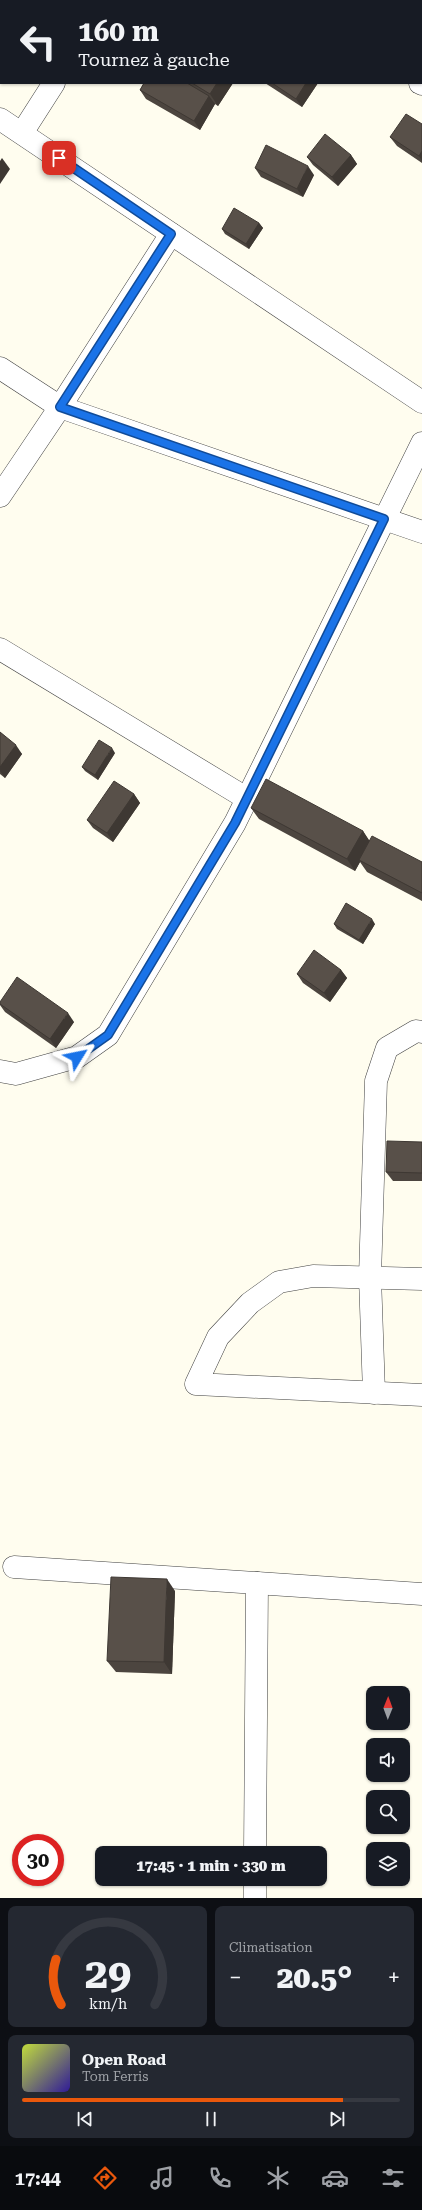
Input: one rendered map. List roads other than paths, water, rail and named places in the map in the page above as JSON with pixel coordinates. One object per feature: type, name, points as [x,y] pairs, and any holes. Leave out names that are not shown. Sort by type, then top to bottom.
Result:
[{"type":"street","points":[[22,133],[53,84]]},
{"type":"street","points":[[0,118],[422,402]]},
{"type":"street","points":[[0,496],[60,407],[171,234]]},
{"type":"street","points":[[0,368],[60,407],[422,532]]},
{"type":"street","points":[[0,1071],[16,1074],[77,1057],[108,1035],[235,823],[422,443]]},
{"type":"street","points":[[0,649],[246,798]]},
{"type":"street","points":[[374,1393],[370,1277],[376,1081],[387,1048],[416,1031],[422,1032]]},
{"type":"street","points":[[422,1279],[313,1276],[279,1282],[250,1303],[218,1337],[196,1384],[422,1395]]},
{"type":"street","points":[[14,1567],[422,1594]]},
{"type":"street","points":[[255,1846],[257,1583]]},
{"type":"street","points":[[255,1886],[255,1898]]}]
